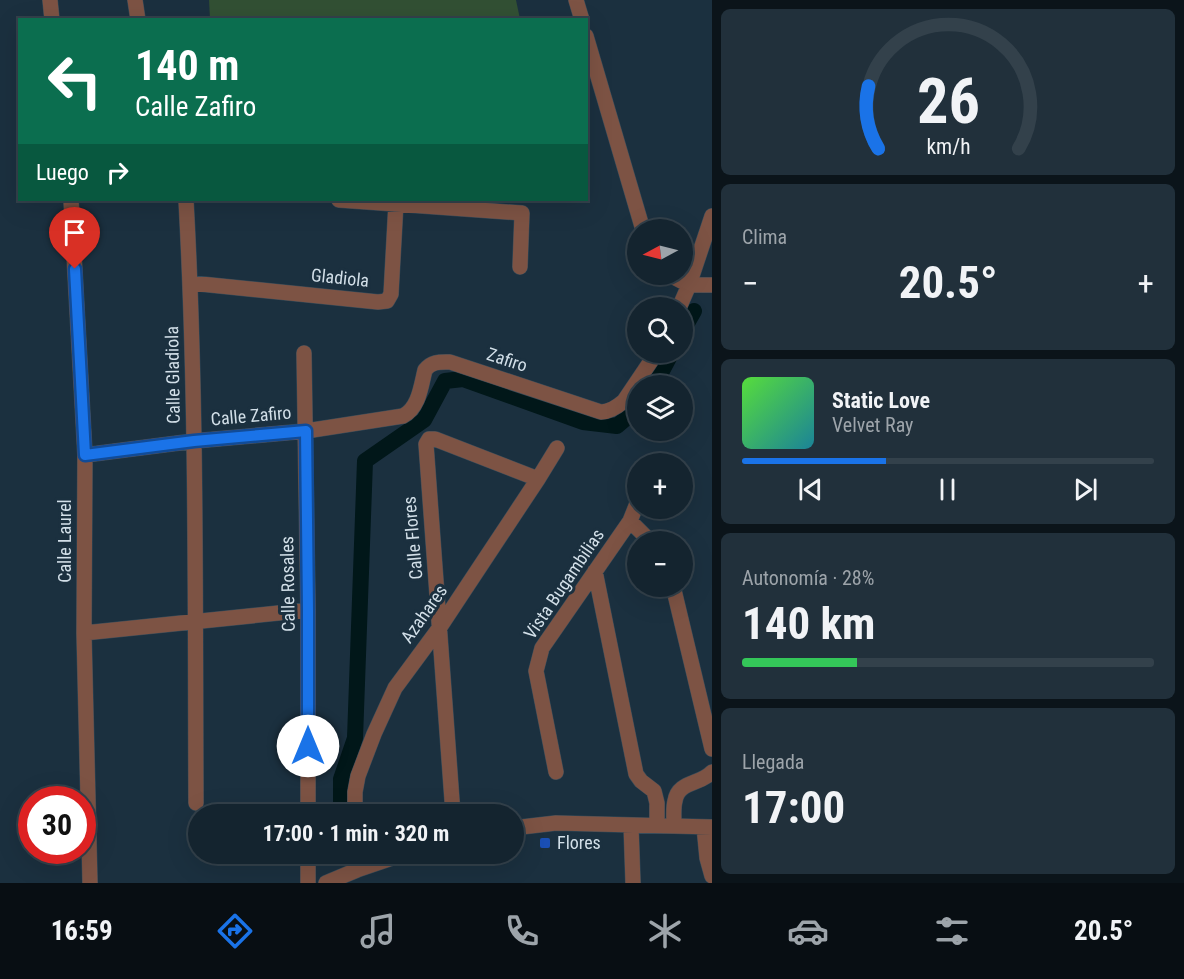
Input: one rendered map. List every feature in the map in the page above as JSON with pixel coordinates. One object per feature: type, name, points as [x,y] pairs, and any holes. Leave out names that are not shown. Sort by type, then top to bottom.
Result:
[{"type":"street","points":[[50,0],[52,18]]},
{"type":"street","points":[[135,0],[138,18]]},
{"type":"street","points":[[576,0],[581,18]]},
{"type":"street","points":[[588,43],[640,219]]},
{"type":"street","name":"Calle Laurel","points":[[71,201],[85,455],[84,633],[90,883]]},
{"type":"street","name":"Calle Gladiola","points":[[186,201],[191,283],[194,441],[196,803]]},
{"type":"street","points":[[358,201],[522,213],[520,267]]},
{"type":"street","name":"Gladiola","points":[[191,283],[378,302],[387,301],[391,294],[396,203]]},
{"type":"street","points":[[693,272],[711,216]]},
{"type":"street","points":[[684,297],[689,285]]},
{"type":"street","points":[[693,285],[711,285]]},
{"type":"street","name":"Calle Rosales","points":[[304,353],[308,804]]},
{"type":"street","name":"Zafiro","points":[[416,404],[425,370],[432,364],[450,362],[601,412],[611,410],[624,401],[650,363]]},
{"type":"street","name":"Calle Zafiro","points":[[85,455],[194,441],[306,431],[403,416],[409,413],[416,404]]},
{"type":"street","name":"Calle Flores","points":[[452,804],[425,446],[429,439],[435,440],[538,479]]},
{"type":"street","name":"Azahares","points":[[355,804],[358,776],[395,688],[440,627],[557,448]]},
{"type":"street","name":"Vista Bugambilias","points":[[556,772],[536,671],[542,648],[630,520],[640,531]]},
{"type":"street","points":[[595,571],[636,774],[654,791],[657,803],[657,825]]},
{"type":"street","points":[[676,597],[711,749]]},
{"type":"street","points":[[84,633],[308,610]]},
{"type":"street","points":[[674,825],[675,800],[679,790],[703,780],[711,772]]},
{"type":"street","points":[[524,827],[556,823],[708,827],[707,858],[711,876]]},
{"type":"street","points":[[631,825],[633,883]]},
{"type":"street","points":[[308,864],[308,883]]},
{"type":"street","points":[[357,864],[357,870]]},
{"type":"street","points":[[326,883],[375,864]]},
{"type":"green space","points":[[209,0],[516,0],[520,18],[210,18]]},
{"type":"waterway","points":[[660,375],[666,363]]},
{"type":"waterway","points":[[341,804],[341,779],[355,738],[365,461],[424,420],[445,381],[463,379],[583,422],[617,426],[627,417]]},
{"type":"place","name":"Flores","points":[[545,843]]},
{"type":"route","points":[[75,269],[85,455],[194,441],[306,431],[308,746]]}]
